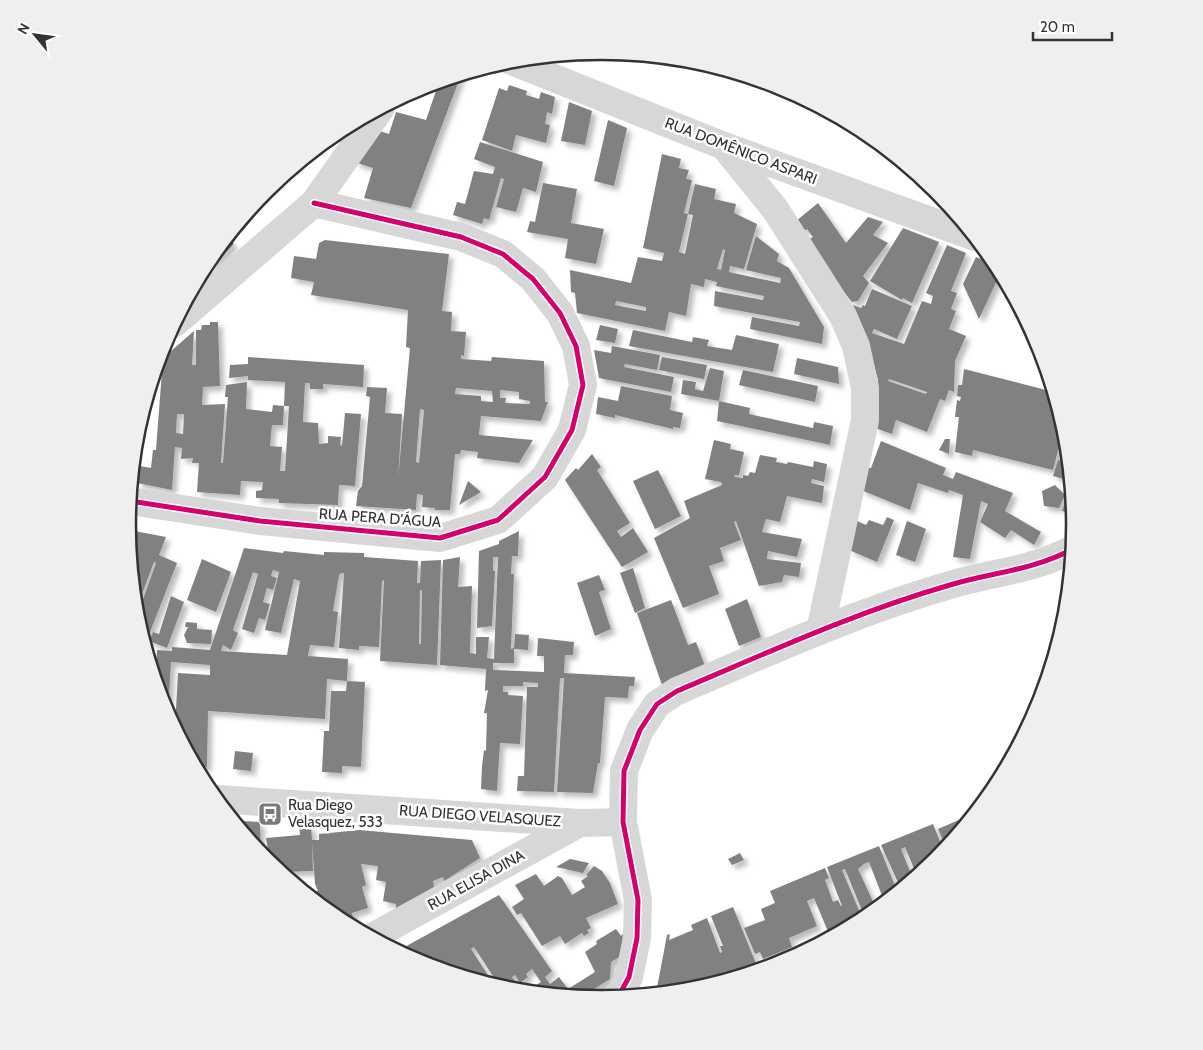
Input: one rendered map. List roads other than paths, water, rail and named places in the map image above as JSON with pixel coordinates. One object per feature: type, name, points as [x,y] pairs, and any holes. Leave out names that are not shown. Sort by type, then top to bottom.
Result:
[{"type":"street","name":"RUA DOMÊNICO ASPARI","points":[[525,67],[724,146],[962,232]]},
{"type":"street","points":[[188,312],[314,203],[372,120]]},
{"type":"street","points":[[724,146],[775,209],[843,316],[856,346],[865,388],[865,420],[820,631]]},
{"type":"street","name":"RUA PERA D'ÁGUA","points":[[137,502],[260,521],[440,538],[498,520],[545,476],[572,430],[583,385],[576,346],[560,313],[534,279],[503,254],[460,237],[314,203]]},
{"type":"street","points":[[622,989],[629,977],[637,938],[638,919],[638,900],[623,822],[624,771],[640,730],[657,704],[677,691],[820,631],[951,584],[1017,571],[1066,553]]},
{"type":"street","name":"RUA DIEGO VELASQUEZ","points":[[227,800],[580,823],[623,822]]},
{"type":"street","name":"RUA ELISA DINA","points":[[379,933],[580,823]]},
{"type":"place","name":"Rua Diego Velasquez, 533","points":[[270,814]]}]
